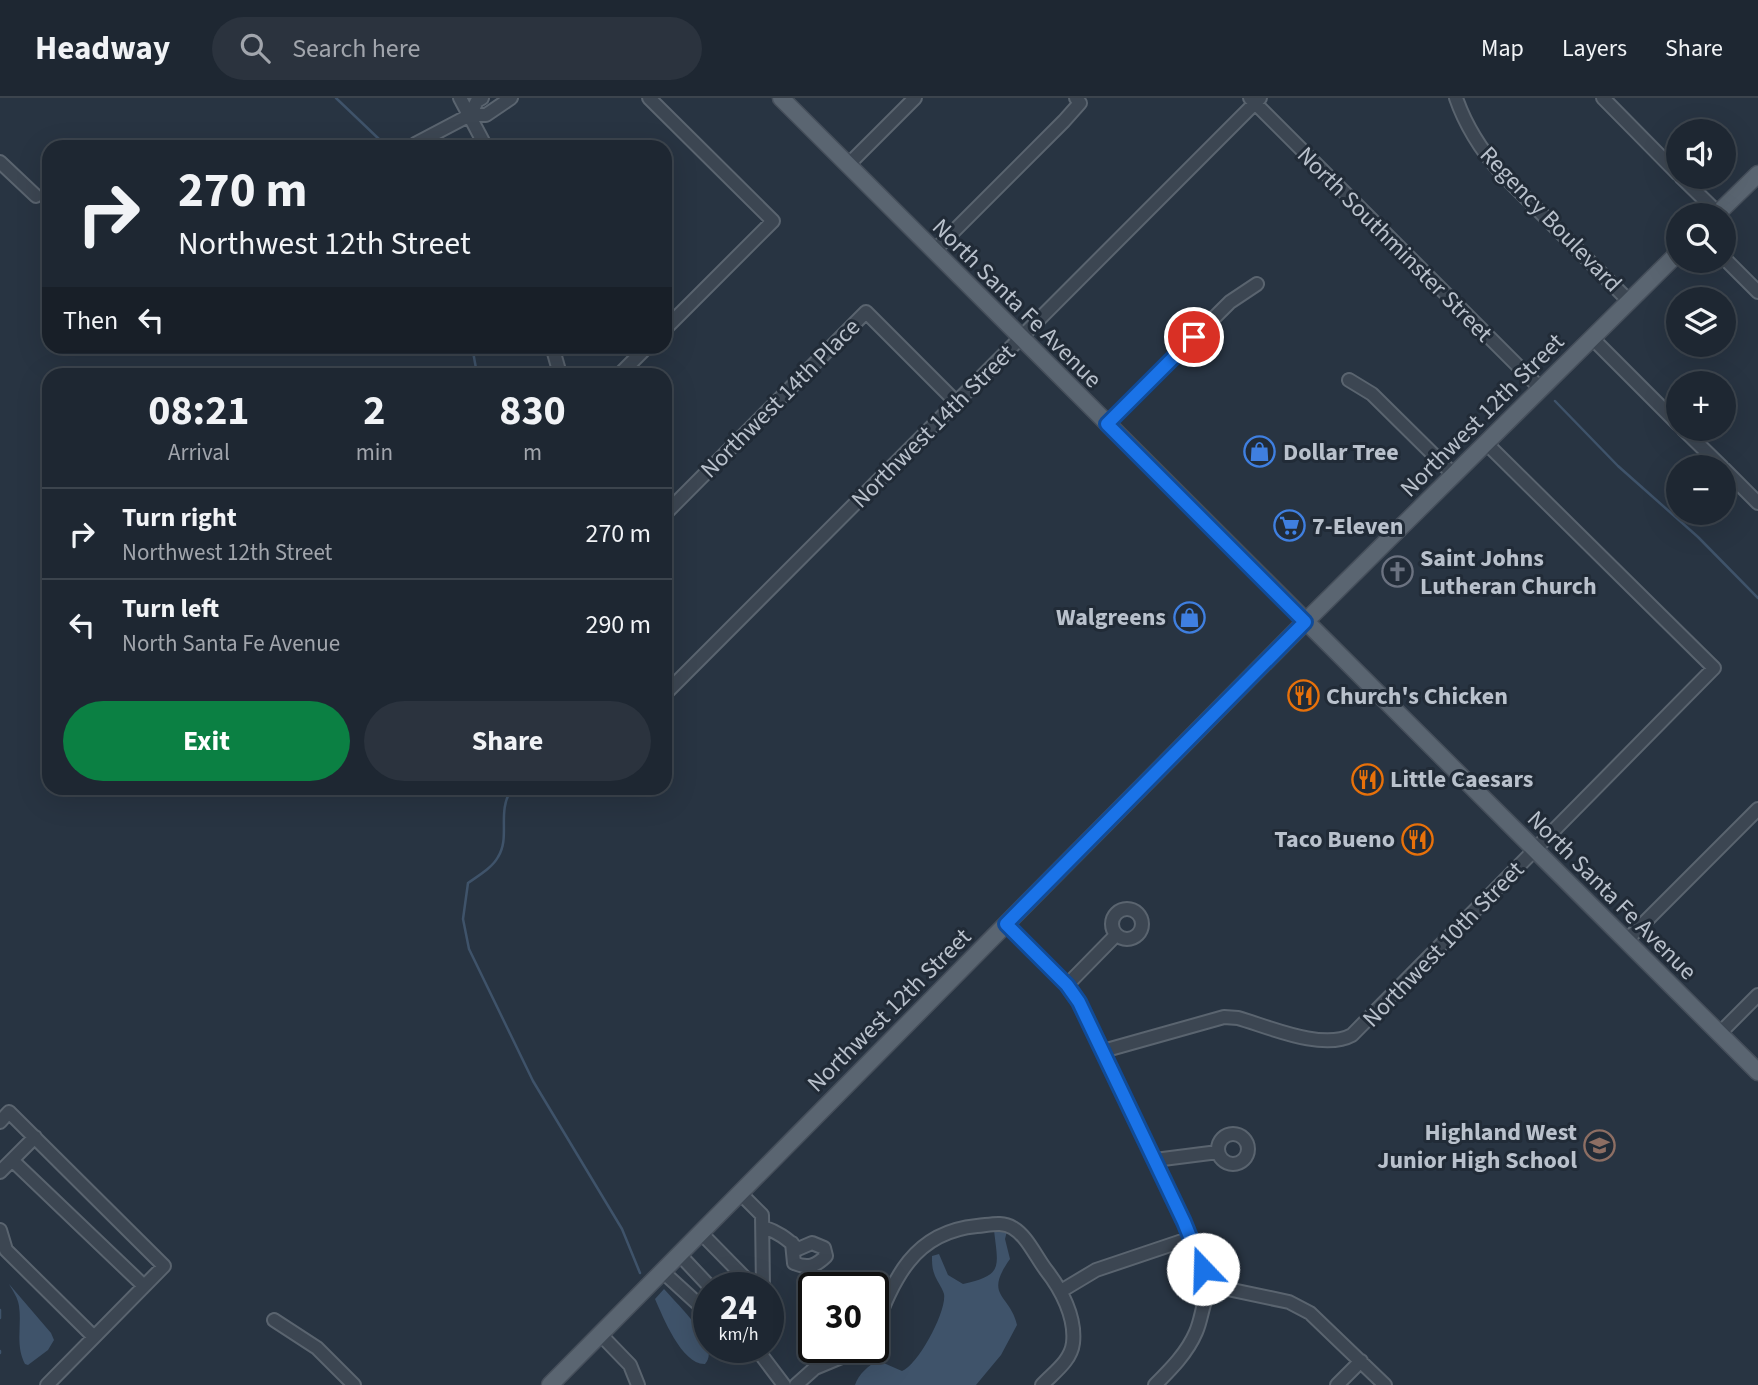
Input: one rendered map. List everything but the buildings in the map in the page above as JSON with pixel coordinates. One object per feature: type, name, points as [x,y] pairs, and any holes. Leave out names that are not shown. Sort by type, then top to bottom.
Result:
[{"type":"main road","name":"North Santa Fe Avenue","points":[[781,98],[1758,1072]]},
{"type":"main road","points":[[1728,203],[1758,174]]},
{"type":"main road","name":"Northwest 12th Street","points":[[550,1385],[1305,622],[1666,265]]},
{"type":"street","points":[[460,98],[482,140]]},
{"type":"street","points":[[470,115],[477,101],[482,98]]},
{"type":"street","points":[[423,140],[470,115],[486,115],[511,98]]},
{"type":"street","points":[[649,98],[774,221],[672,323]]},
{"type":"street","points":[[848,165],[915,98]]},
{"type":"street","points":[[934,251],[1064,121],[1080,103],[1076,98]]},
{"type":"street","name":"Regency Boulevard","points":[[1456,98],[1472,136],[1489,159],[1630,302]]},
{"type":"street","points":[[1603,98],[1666,161]]},
{"type":"street","name":"Northwest 14th Street","points":[[672,684],[1020,338],[1254,100]]},
{"type":"street","name":"North Southminster Street","points":[[1254,100],[1541,389]]},
{"type":"street","points":[[0,162],[36,197]]},
{"type":"street","points":[[1693,189],[1707,203]]},
{"type":"street","points":[[1736,270],[1758,292]]},
{"type":"street","points":[[1107,424],[1230,302],[1257,284]]},
{"type":"street","name":"Northwest 14th Place","points":[[672,507],[866,312],[956,402]]},
{"type":"street","points":[[1592,338],[1666,412]]},
{"type":"street","points":[[626,368],[640,354]]},
{"type":"street","points":[[1349,380],[1372,394],[1454,475]]},
{"type":"street","points":[[1696,441],[1710,455]]},
{"type":"street","name":"Northwest 10th Street","points":[[1103,1051],[1224,1017],[1238,1018],[1321,1041],[1346,1038],[1357,1032],[1714,668],[1486,443]]},
{"type":"street","points":[[1736,481],[1758,503]]},
{"type":"street","points":[[1626,941],[1758,809]]},
{"type":"street","points":[[1006,924],[1067,985],[1079,1002],[1155,1160],[1205,1274],[1213,1285],[1295,1306],[1324,1325],[1385,1385]]},
{"type":"street","points":[[1067,985],[1116,934]]},
{"type":"street","points":[[1719,1034],[1758,995]]},
{"type":"street","points":[[0,1122],[9,1112],[164,1266],[47,1385]]},
{"type":"street","points":[[0,1172],[35,1137]]},
{"type":"street","points":[[1155,1160],[1218,1152]]},
{"type":"street","points":[[12,1160],[144,1286]]},
{"type":"street","points":[[740,1193],[762,1216],[763,1272]]},
{"type":"street","points":[[889,1298],[904,1266],[937,1236],[950,1230],[1004,1224],[1016,1230],[1061,1292],[1073,1343],[1065,1362],[1042,1385]]},
{"type":"street","points":[[763,1227],[779,1233],[792,1243]]},
{"type":"street","points":[[0,1230],[5,1250],[94,1337]]},
{"type":"street","points":[[701,1233],[739,1272]]},
{"type":"street","points":[[1061,1292],[1096,1270],[1191,1238]]},
{"type":"street","points":[[679,1254],[696,1272]]},
{"type":"street","points":[[663,1271],[693,1299]]},
{"type":"street","points":[[1155,1385],[1185,1353],[1196,1331],[1206,1293],[1213,1285]]},
{"type":"street","points":[[274,1320],[317,1348],[354,1385]]},
{"type":"street","points":[[598,1337],[636,1380]]},
{"type":"street","points":[[1337,1385],[1361,1361]]},
{"type":"street","points":[[767,1363],[784,1385]]},
{"type":"street","points":[[796,1385],[815,1368],[827,1363]]},
{"type":"water","points":[[994,1230],[1007,1231],[1005,1239],[1010,1259],[1002,1271],[999,1288],[1017,1325],[1001,1355],[976,1385],[855,1385],[861,1374],[874,1363],[884,1363],[902,1371],[909,1367],[923,1348],[944,1302],[944,1294],[933,1271],[932,1256],[939,1254],[948,1275],[963,1284],[992,1273],[997,1253]]},
{"type":"water","points":[[9,1284],[54,1340],[48,1350],[28,1365],[25,1364],[20,1350],[18,1303]]},
{"type":"water","points":[[664,1289],[693,1322],[693,1360],[674,1339],[655,1299]]},
{"type":"waterway","points":[[336,98],[380,140]]},
{"type":"waterway","points":[[473,354],[476,368]]},
{"type":"waterway","points":[[1555,401],[1618,466],[1698,537],[1758,598]]},
{"type":"waterway","points":[[508,795],[502,849],[489,868],[468,883],[463,919],[469,949],[533,1081],[622,1229],[640,1273]]},
{"type":"waterway","points":[[0,1310],[0,1318]]},
{"type":"place","name":"Dollar Tree","points":[[1260,452]]},
{"type":"place","name":"7-Eleven","points":[[1289,526]]},
{"type":"place","name":"Saint Johns Lutheran Church","points":[[1397,572]]},
{"type":"place","name":"Walgreens","points":[[1189,617]]},
{"type":"place","name":"Church's Chicken","points":[[1303,696]]},
{"type":"place","name":"Little Caesars","points":[[1367,779]]},
{"type":"place","name":"Taco Bueno","points":[[1418,839]]},
{"type":"place","name":"Highland West Junior High School","points":[[1600,1146]]},
{"type":"route","points":[[1194,337],[1107,424],[1305,622],[1006,924],[1067,985],[1087,1016],[1184,1222],[1203,1269]]}]
